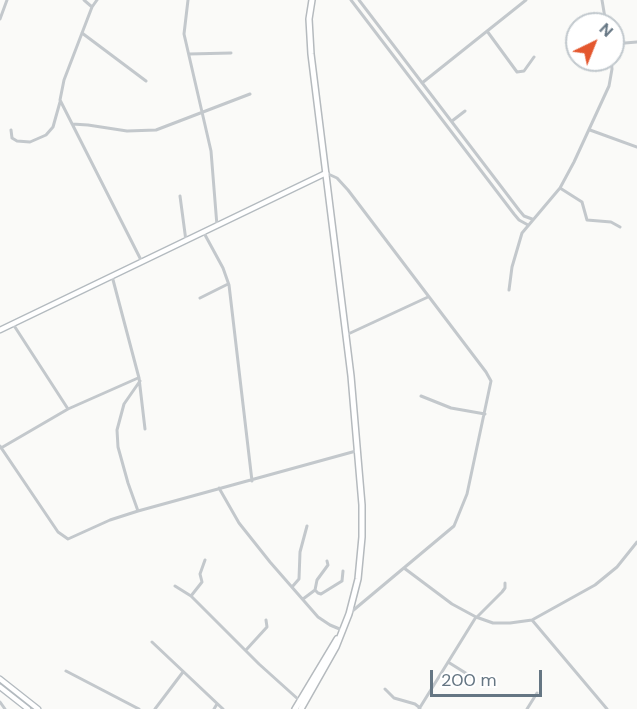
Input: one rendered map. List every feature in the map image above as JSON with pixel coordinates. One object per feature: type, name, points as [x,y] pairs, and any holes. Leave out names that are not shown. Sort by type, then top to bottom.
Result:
[{"type":"main road","points":[[301,709],[336,648],[349,614],[358,579],[363,537],[363,505],[346,335],[310,43],[309,19],[312,0]]},
{"type":"main road","points":[[295,709],[331,645],[341,633]]},
{"type":"street","points":[[0,19],[7,0]]},
{"type":"street","points":[[84,0],[92,7]]},
{"type":"street","points":[[11,129],[12,138],[17,141],[30,142],[45,135],[53,128],[64,80],[92,7],[97,0]]},
{"type":"street","points":[[188,0],[184,26],[211,151],[217,226]]},
{"type":"street","points":[[351,0],[519,220],[528,225]]},
{"type":"street","points":[[358,0],[524,216],[532,219]]},
{"type":"street","points":[[417,86],[526,0]]},
{"type":"street","points":[[487,31],[517,72],[524,71],[534,57]]},
{"type":"street","points":[[82,33],[146,81]]},
{"type":"street","points":[[189,54],[231,53]]},
{"type":"street","points":[[509,290],[512,267],[522,233],[560,188],[590,130],[609,86],[611,72]]},
{"type":"street","points":[[72,124],[127,131],[156,130],[250,94]]},
{"type":"street","points":[[60,100],[142,262]]},
{"type":"street","points":[[436,111],[441,108]]},
{"type":"street","points":[[447,125],[465,111]]},
{"type":"street","points":[[590,130],[637,147]]},
{"type":"street","points":[[484,172],[488,169]]},
{"type":"street","points":[[0,330],[326,172],[337,178],[488,374],[490,384],[466,494],[456,521],[451,528],[349,614]]},
{"type":"street","points":[[560,188],[582,202],[586,220],[611,222],[620,227]]},
{"type":"street","points":[[180,196],[186,241]]},
{"type":"street","points":[[204,233],[223,268],[228,284],[252,481]]},
{"type":"street","points":[[112,276],[139,380],[145,429]]},
{"type":"street","points":[[200,298],[228,284]]},
{"type":"street","points":[[346,335],[428,297]]},
{"type":"street","points":[[13,324],[68,409]]},
{"type":"street","points":[[139,380],[68,409],[1,447],[58,532],[65,538],[72,538],[110,520],[138,511],[358,450]]},
{"type":"street","points":[[138,511],[118,447],[117,430],[124,404],[139,380]]},
{"type":"street","points":[[422,396],[436,404],[485,414]]},
{"type":"street","points":[[219,488],[239,523],[292,587],[318,617],[341,633]]},
{"type":"street","points":[[292,587],[298,579],[300,552],[307,526]]},
{"type":"street","points":[[404,568],[452,604],[476,617],[500,624],[532,620],[601,581],[637,542]]},
{"type":"street","points":[[191,596],[202,582],[200,574],[205,560]]},
{"type":"street","points":[[303,599],[315,590],[317,580],[328,565],[327,561]]},
{"type":"street","points":[[315,590],[321,594],[342,581],[343,571]]},
{"type":"street","points":[[385,689],[394,698],[415,704],[419,708],[476,617],[505,588],[505,583]]},
{"type":"street","points":[[175,586],[191,596],[300,700]]},
{"type":"street","points":[[246,650],[267,627],[266,620]]},
{"type":"street","points":[[532,620],[607,709]]},
{"type":"street","points":[[152,642],[223,709]]},
{"type":"street","points":[[448,662],[472,677]]},
{"type":"street","points":[[66,671],[139,709]]},
{"type":"street","points":[[155,709],[184,672]]},
{"type":"street","points":[[0,679],[38,709]]},
{"type":"street","points":[[0,687],[28,709]]},
{"type":"street","points":[[527,709],[537,693]]},
{"type":"street","points":[[0,702],[5,709]]},
{"type":"street","points":[[214,709],[217,704]]}]
